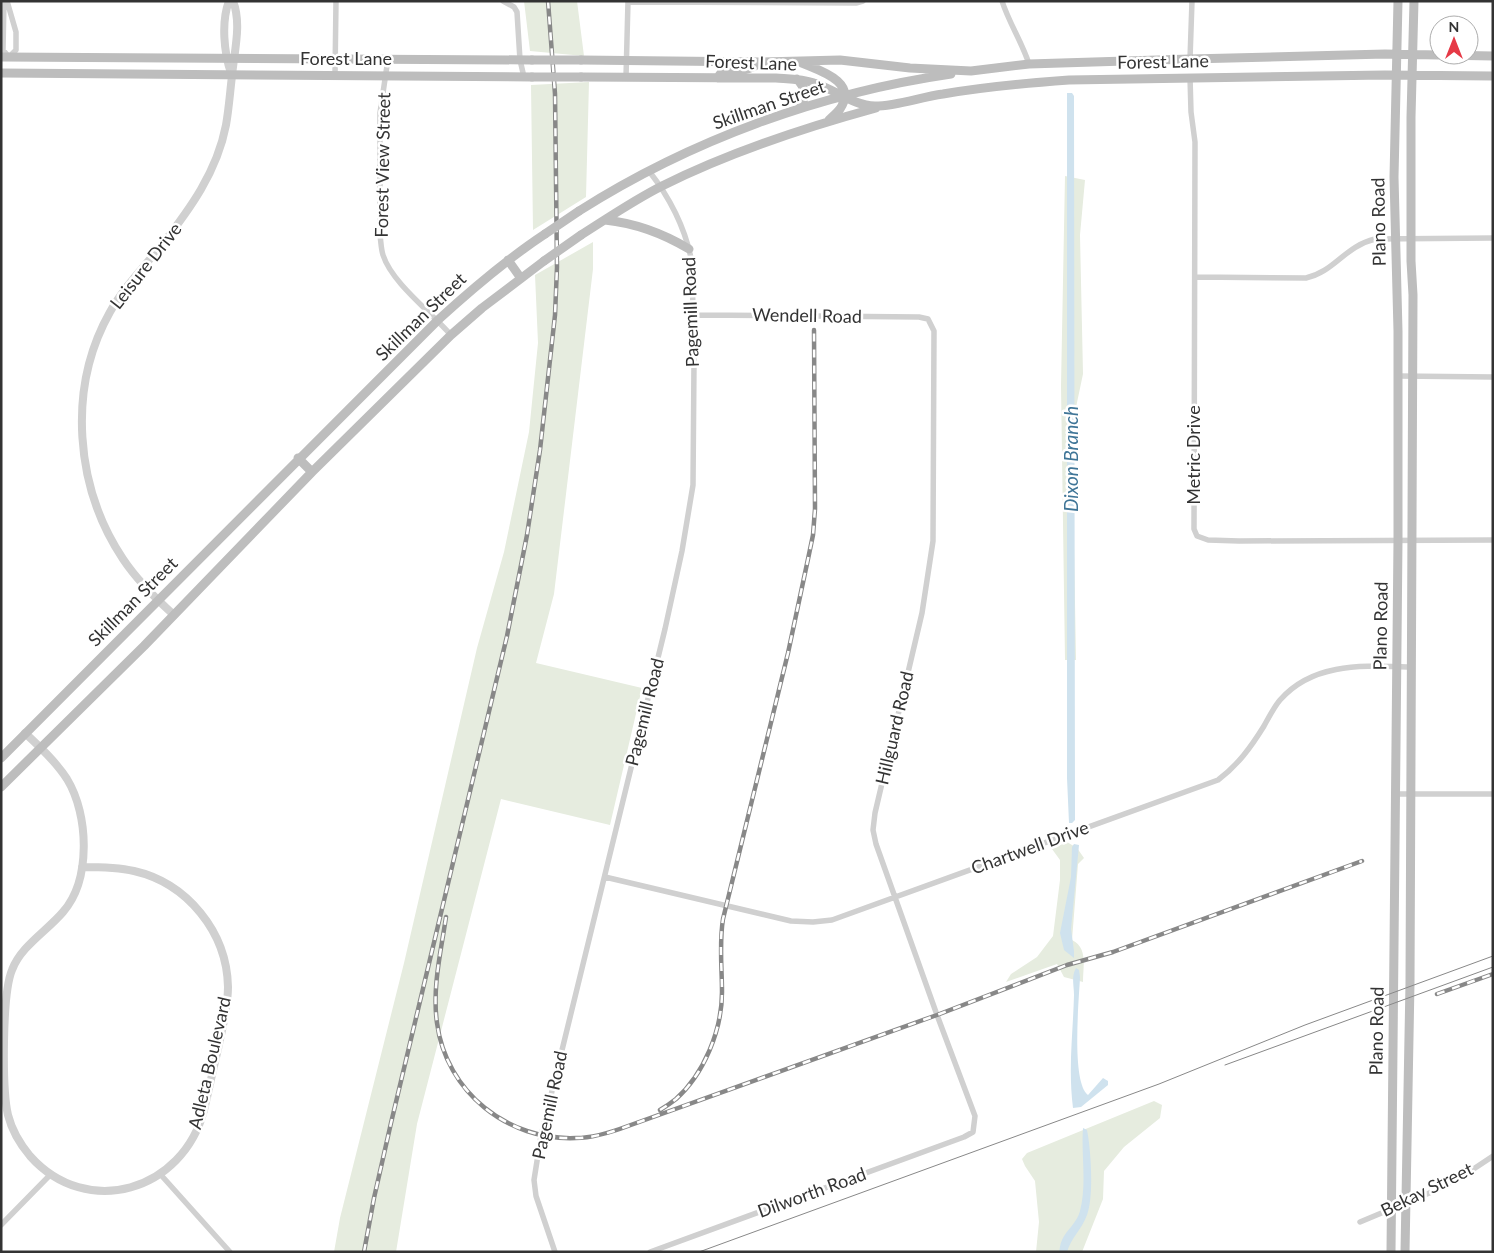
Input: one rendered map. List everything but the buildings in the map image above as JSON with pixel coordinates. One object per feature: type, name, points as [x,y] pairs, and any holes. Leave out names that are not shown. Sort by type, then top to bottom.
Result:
[{"type":"main road","name":"Plano Road","points":[[1391,1252],[1398,540],[1398,376],[1395,238],[1398,1]]},
{"type":"main road","name":"Plano Road","points":[[1405,1252],[1412,794],[1411,540],[1413,295],[1411,237],[1414,1]]},
{"type":"main road","name":"Forest Lane","points":[[5,57],[761,62],[840,60],[910,68],[971,71],[1029,64],[1190,59],[1397,55],[1493,56]]},
{"type":"main road","points":[[4,73],[5,57]]},
{"type":"main road","points":[[1190,59],[1190,78]]},
{"type":"main road","points":[[718,78],[720,72],[724,69],[748,69],[761,62]]},
{"type":"main road","points":[[800,62],[831,76],[839,82],[845,96],[840,109],[828,122]]},
{"type":"main road","points":[[1029,64],[1033,82]]},
{"type":"main road","name":"Skillman Street","points":[[1,758],[298,458],[438,320],[470,290],[508,260],[602,196],[717,139],[799,109],[845,96],[897,83],[971,71]]},
{"type":"main road","name":"Forest Lane","points":[[4,73],[797,79],[813,82],[859,103],[872,106],[1033,82],[1069,80],[1396,75],[1493,76]]},
{"type":"main road","points":[[797,79],[803,86],[805,93],[804,100],[799,109]]},
{"type":"main road","name":"Skillman Street","points":[[1,787],[174,615],[312,472],[451,335],[520,277],[581,235],[662,186],[756,146],[886,105]]},
{"type":"main road","points":[[605,220],[627,223],[678,242],[689,249]]},
{"type":"main road","points":[[508,260],[520,277]]},
{"type":"main road","points":[[298,458],[312,472]]},
{"type":"street","points":[[6,1],[16,32],[16,50],[5,57],[3,50],[6,1]]},
{"type":"street","name":"Leisure Drive","points":[[174,615],[136,577],[105,529],[98,512],[86,468],[82,446],[82,413],[84,392],[99,335],[110,312],[125,288],[191,207],[212,171],[226,126],[232,75],[226,13],[231,1]]},
{"type":"street","points":[[335,75],[336,1]]},
{"type":"street","points":[[502,1],[514,7],[517,12],[520,60],[528,77]]},
{"type":"street","points":[[626,78],[628,61],[628,1],[856,3],[863,1]]},
{"type":"street","points":[[1002,1],[1008,18],[1026,53],[1029,64]]},
{"type":"street","points":[[1190,59],[1192,1]]},
{"type":"street","name":"Forest View Street","points":[[388,59],[380,112],[380,235],[383,255],[392,271],[404,286],[451,335]]},
{"type":"street","name":"Metric Drive","points":[[1190,78],[1190,107],[1195,142],[1194,529],[1197,536],[1208,540],[1239,541],[1493,540]]},
{"type":"street","name":"Pagemill Road","points":[[555,1252],[536,1196],[534,1180],[541,1136],[667,619],[690,505],[694,456],[692,264],[680,223],[662,186],[650,171]]},
{"type":"street","points":[[1195,277],[1306,278],[1316,276],[1356,245],[1375,239],[1411,237],[1493,238]]},
{"type":"street","name":"Wendell Road","points":[[694,315],[919,317]]},
{"type":"street","name":"Hillguard Road","points":[[919,317],[928,319],[934,331],[933,541],[922,613],[875,813],[874,830],[876,844],[975,1116],[973,1132]]},
{"type":"street","points":[[1398,376],[1493,377]]},
{"type":"street","name":"Chartwell Drive","points":[[605,877],[791,921],[814,922],[832,920],[1218,780],[1232,769],[1248,752],[1280,700],[1311,676],[1343,668],[1365,666],[1412,667]]},
{"type":"street","name":"Adleta Boulevard","points":[[25,733],[62,772],[76,800],[82,825],[82,867],[80,883],[70,904],[26,949],[12,969],[6,993],[3,1080],[8,1115],[13,1132],[23,1148],[50,1175],[77,1187],[95,1191],[118,1190],[135,1186],[161,1175],[185,1151],[200,1121],[226,1012],[228,987],[225,963],[217,938],[209,923],[195,906],[173,887],[157,878],[132,870],[82,867]]},
{"type":"street","points":[[1396,794],[1493,794]]},
{"type":"street","name":"Dilworth Road","points":[[650,1252],[973,1132]]},
{"type":"street","name":"Bekay Street","points":[[1360,1222],[1463,1176],[1493,1156]]},
{"type":"street","points":[[1,1225],[50,1175]]},
{"type":"street","points":[[161,1175],[230,1252]]},
{"type":"shaded area","points":[[524,1],[577,1],[584,56],[530,51]]},
{"type":"shaded area","points":[[589,82],[586,197],[533,230],[531,85]]},
{"type":"shaded area","points":[[1065,176],[1085,180],[1080,235],[1083,374],[1075,412],[1073,486],[1076,660],[1065,660],[1061,386]]},
{"type":"shaded area","points":[[593,242],[593,269],[554,594],[536,663],[642,688],[610,825],[501,799],[417,1124],[396,1252],[334,1252],[340,1218],[404,963],[477,648],[504,552],[529,432],[538,343],[535,275]]},
{"type":"shaded area","points":[[1067,842],[1077,848],[1084,858],[1078,864],[1072,940],[1077,943],[1083,953],[1083,982],[1064,977],[1057,964],[1006,982],[1011,974],[1037,957],[1053,936],[1060,880],[1060,860],[1052,849]]},
{"type":"shaded area","points":[[1154,1101],[1162,1105],[1160,1118],[1124,1147],[1104,1171],[1103,1199],[1082,1252],[1036,1252],[1039,1222],[1035,1181],[1022,1159],[1027,1153]]},
{"type":"water","name":"Dixon Branch","points":[[1067,93],[1072,93],[1074,96],[1075,820],[1072,823],[1069,823],[1067,778]]},
{"type":"water","points":[[1074,844],[1079,845],[1071,929],[1074,958],[1064,950],[1060,933],[1071,877],[1072,847]]},
{"type":"water","points":[[1076,968],[1079,970],[1080,977],[1077,1040],[1079,1074],[1088,1095],[1103,1078],[1108,1081],[1108,1085],[1081,1107],[1073,1108],[1071,1065],[1073,978]]},
{"type":"water","points":[[1083,1128],[1087,1130],[1090,1149],[1091,1197],[1085,1220],[1067,1252],[1059,1252],[1062,1240],[1079,1215],[1082,1201]]},
{"type":"tram line","points":[[699,1252],[1159,1084],[1305,1025],[1493,956]]},
{"type":"tram line","points":[[1225,1065],[1493,967]]},
{"type":"railway","points":[[364,1252],[391,1123],[507,636],[527,535],[540,450],[555,315],[557,267],[555,94],[548,1]]},
{"type":"railway","points":[[660,1110],[676,1099],[695,1077],[710,1050],[719,1021],[722,992],[721,947],[723,919],[788,653],[813,535],[815,509],[814,330]]},
{"type":"railway","points":[[446,917],[438,970],[436,1010],[443,1048],[453,1070],[467,1090],[484,1108],[505,1121],[527,1131],[551,1137],[583,1138],[622,1128],[937,1015],[1067,965],[1113,952],[1362,861]]},
{"type":"railway","points":[[1437,994],[1493,974]]}]
